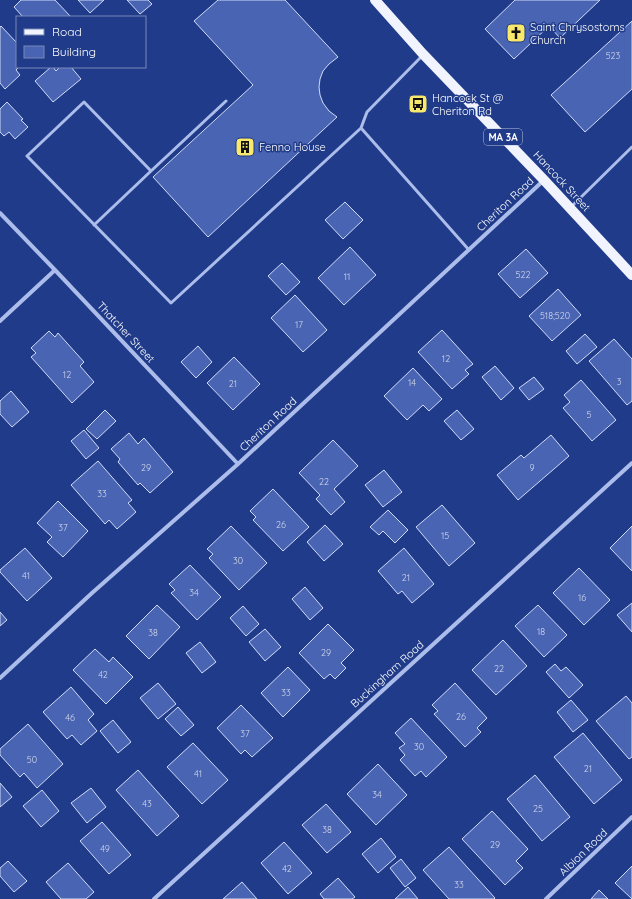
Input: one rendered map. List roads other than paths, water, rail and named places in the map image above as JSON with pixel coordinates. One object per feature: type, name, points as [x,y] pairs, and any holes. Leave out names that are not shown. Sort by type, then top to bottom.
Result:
[{"type":"main road","name":"Hancock Street","points":[[375,0],[423,54],[544,180],[632,275]]},
{"type":"street","name":"Cheriton Road","points":[[0,678],[92,593],[238,464],[544,180]]},
{"type":"street","name":"Thatcher Street","points":[[0,213],[238,464]]},
{"type":"street","points":[[0,321],[55,270]]},
{"type":"street","name":"Buckingham Road","points":[[154,899],[632,463]]},
{"type":"street","name":"Albion Road","points":[[546,899],[632,817]]},
{"type":"lane","points":[[151,171],[84,102],[27,156],[171,303],[361,128],[366,112],[423,54]]},
{"type":"lane","points":[[94,225],[226,101]]},
{"type":"lane","points":[[361,128],[469,250]]},
{"type":"lane","points":[[570,208],[632,147]]},
{"type":"place","name":"Saint Chrysostoms Church","points":[[516,33]]},
{"type":"place","name":"Hancock St @ Cheriton Rd","points":[[418,104]]},
{"type":"place","name":"Fenno House","points":[[245,147]]}]
